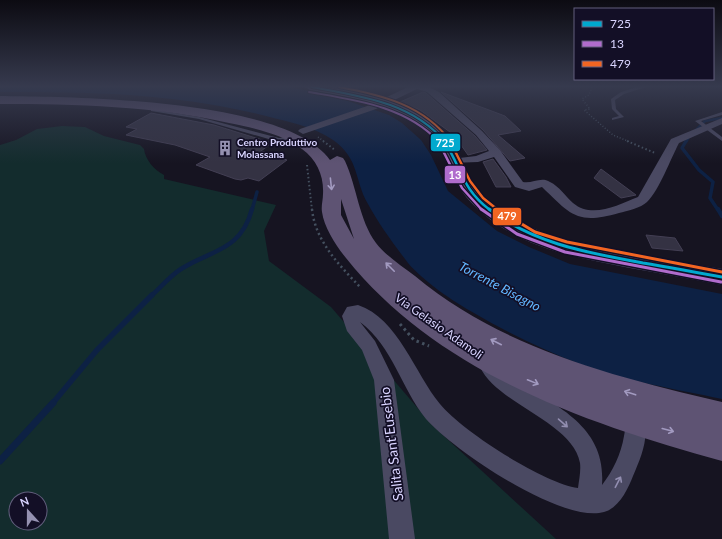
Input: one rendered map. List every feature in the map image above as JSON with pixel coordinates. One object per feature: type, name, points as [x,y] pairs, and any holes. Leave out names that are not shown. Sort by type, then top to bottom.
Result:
[{"type":"main road","name":"Via Gelasio Adamoli","points":[[194,112],[302,133],[323,161],[332,181],[331,214],[352,251],[396,299],[477,354],[528,380],[635,422],[722,445]]},
{"type":"main road","name":"Via Gelasio Adamoli","points":[[234,112],[270,120],[322,141],[336,157],[344,175],[353,212],[366,244],[412,290],[466,326],[532,360],[644,397],[722,417]]},
{"type":"main road","points":[[400,112],[416,117],[437,132],[446,142],[466,184],[484,204],[506,221],[539,238],[570,249],[588,253],[722,277]]},
{"type":"street","points":[[302,133],[358,112]]},
{"type":"street","points":[[456,112],[479,133],[496,152],[517,183],[525,187],[540,183],[546,184],[565,204],[577,211],[591,215],[606,214],[642,200],[650,189],[675,142],[698,130],[722,121]]},
{"type":"street","points":[[455,161],[478,159],[496,152]]},
{"type":"street","name":"Salita Sant'Eusebio","points":[[402,539],[384,380],[369,346],[353,326],[350,316],[353,312],[358,311],[382,330],[409,370],[432,411],[448,427],[497,460],[554,492],[572,499],[603,501],[612,493],[624,470],[635,437],[635,422]]},
{"type":"street","points":[[477,354],[502,380],[562,422],[579,438],[587,452],[591,464],[589,501]]},
{"type":"lane","points":[[165,112],[199,118],[279,140],[302,133]]},
{"type":"lane","points":[[614,119],[622,116],[618,112]]},
{"type":"lane","points":[[722,113],[697,121],[698,130],[722,139]]},
{"type":"path","points":[[302,133],[325,140],[338,154]]},
{"type":"green space","points":[[62,126],[85,127],[104,136],[140,145],[144,149],[146,157],[151,164],[164,175],[164,179],[276,205],[264,231],[269,261],[331,307],[433,426],[556,539],[0,539],[0,145],[16,140],[37,129]]},
{"type":"water","name":"Torrente Bisagno","points":[[250,112],[381,112],[389,115],[402,123],[421,140],[431,155],[448,191],[497,231],[529,247],[570,264],[722,294],[722,399],[632,380],[580,364],[539,347],[513,334],[448,297],[414,270],[392,242],[368,204],[360,187],[352,162],[342,147],[317,131]]},
{"type":"building","points":[[423,112],[448,112],[475,136],[487,150],[468,155],[454,135]]},
{"type":"building","points":[[463,112],[495,112],[505,116],[521,131],[498,135],[525,158],[510,161],[483,130]]},
{"type":"building","name":"Centro Produttivo Molassana","points":[[151,113],[214,125],[272,143],[261,151],[287,160],[259,181],[248,178],[241,180],[235,179],[196,165],[210,157],[175,145],[126,135],[137,129],[126,127]]},
{"type":"building","points":[[493,159],[506,177],[511,187],[496,187],[483,162]]},
{"type":"building","points":[[601,169],[636,195],[621,198],[594,178]]},
{"type":"building","points":[[646,235],[675,238],[683,251],[652,248]]},
{"type":"waterway","points":[[694,132],[705,121],[722,118]]},
{"type":"waterway","points":[[686,142],[689,137]]},
{"type":"waterway","points":[[686,141],[682,148],[699,170],[713,182],[710,198],[718,210]]},
{"type":"waterway","points":[[252,210],[257,192]]},
{"type":"waterway","points":[[52,404],[97,350],[169,278],[181,269],[224,248],[233,241],[247,223],[252,209]]},
{"type":"waterway","points":[[718,209],[722,216]]},
{"type":"waterway","points":[[0,461],[53,403]]},
{"type":"transit line","name":"13","points":[[395,112],[414,120],[428,130],[445,151],[466,194],[489,216],[517,234],[548,247],[581,256],[721,282]]},
{"type":"transit line","name":"725","points":[[408,112],[420,118],[434,129],[445,142],[466,185],[480,202],[498,216],[519,229],[550,242],[582,251],[722,277]]},
{"type":"transit line","name":"479","points":[[419,112],[441,129],[451,142],[466,175],[478,193],[500,212],[520,225],[551,238],[583,246],[722,272]]},
{"type":"place","name":"Centro Produttivo Molassana","points":[[225,148]]}]
